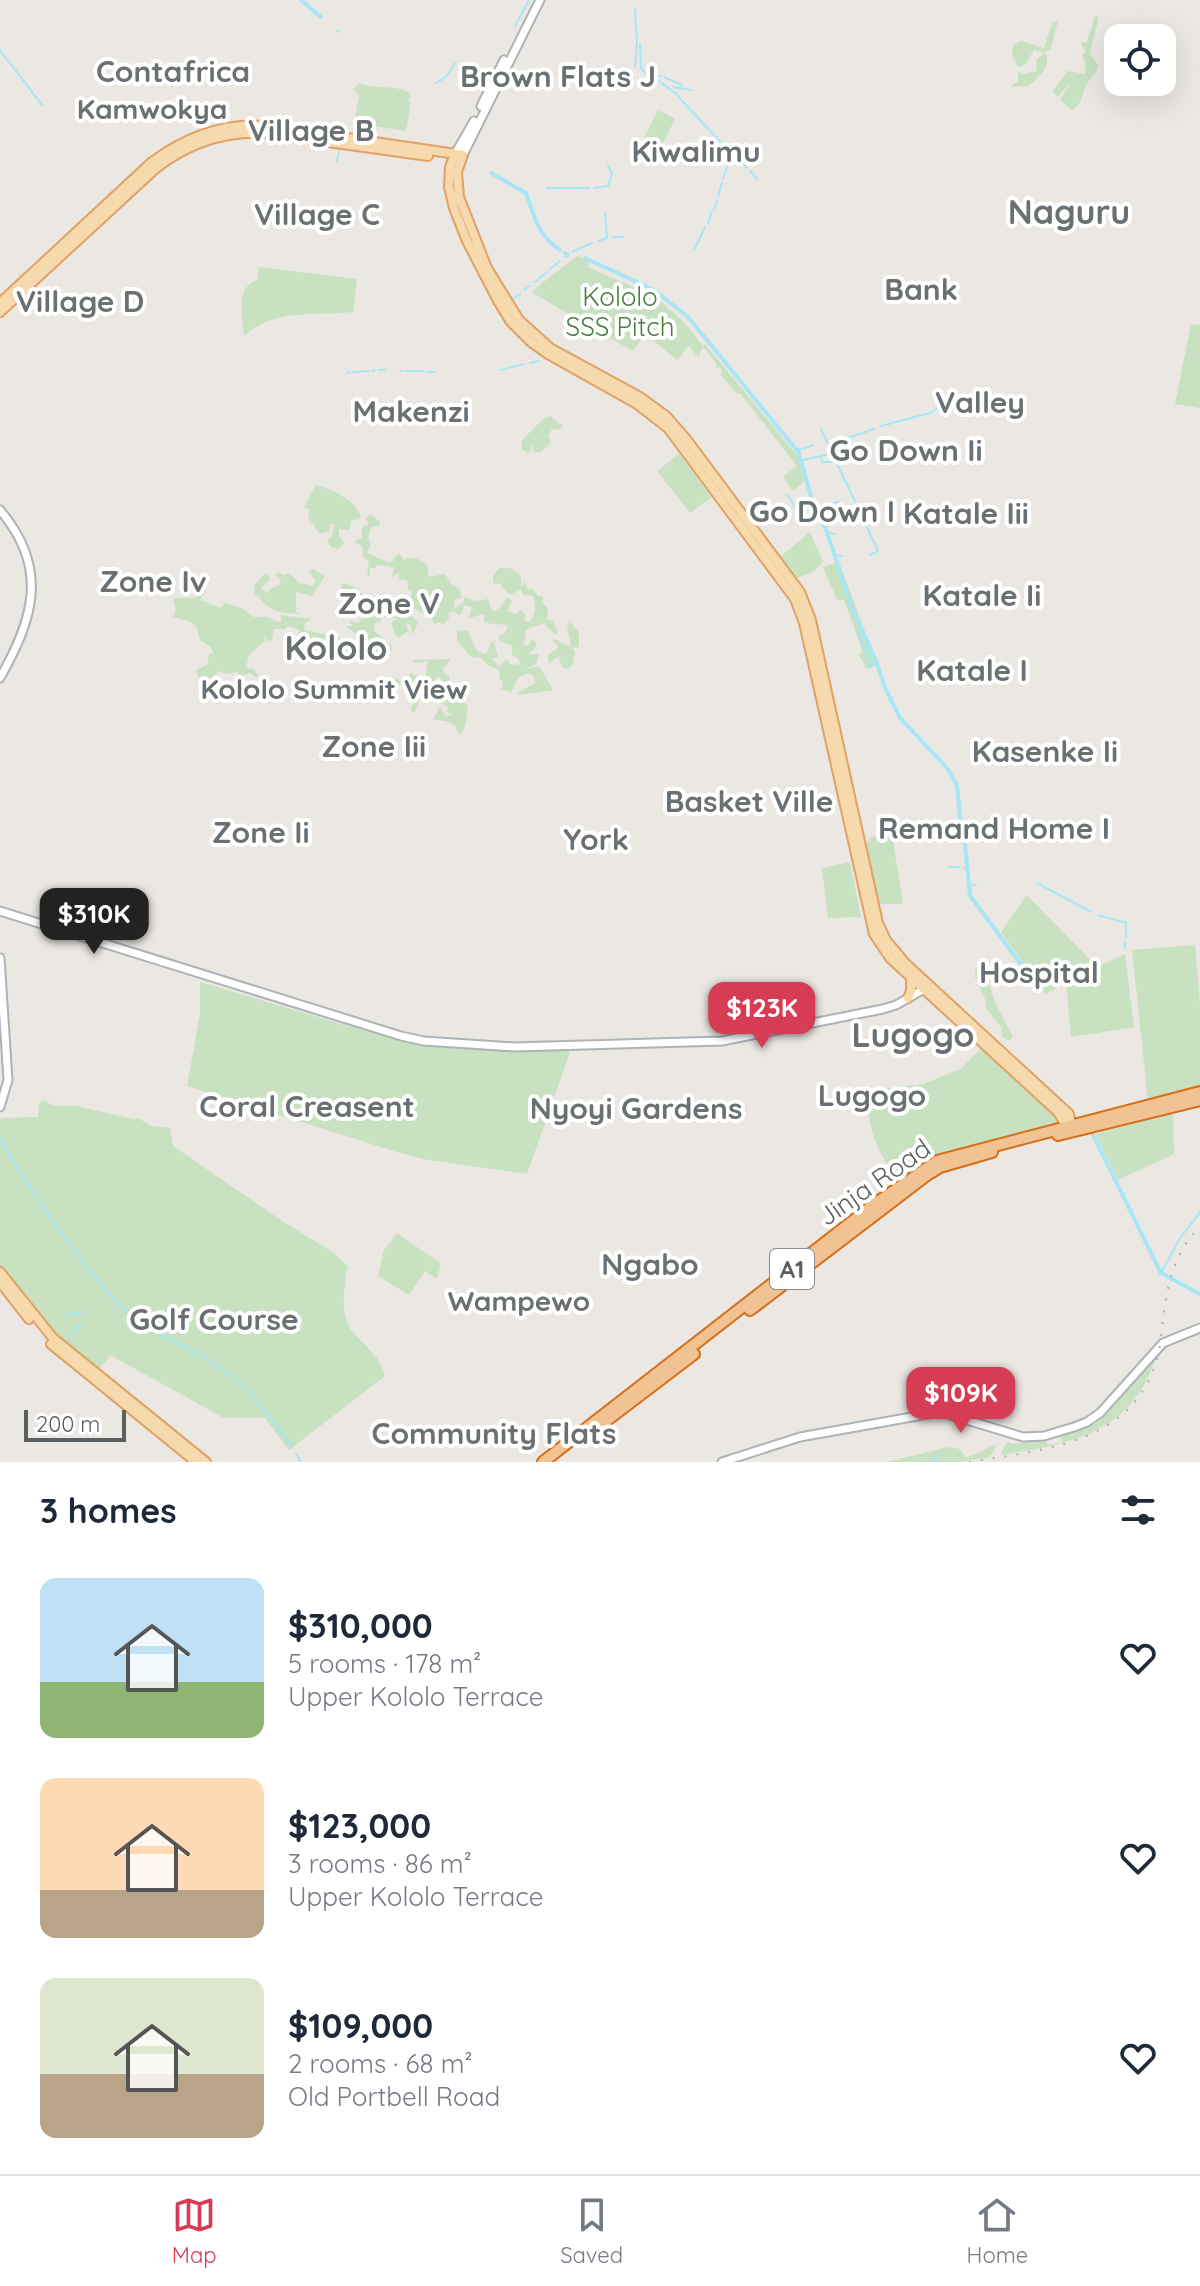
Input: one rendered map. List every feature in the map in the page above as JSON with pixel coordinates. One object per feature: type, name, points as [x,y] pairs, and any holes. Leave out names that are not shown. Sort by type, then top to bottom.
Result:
[{"type":"highway","name":"Jinja Road","points":[[1070,1129],[1200,1092]]},
{"type":"highway","name":"Jinja Road","points":[[543,1462],[642,1390],[940,1159],[1200,1100]]},
{"type":"highway","name":"Jinja Road","points":[[552,1462],[616,1409]]},
{"type":"main road","points":[[537,0],[473,122],[458,158],[460,214],[487,268],[519,320],[550,348],[654,406],[679,429],[791,592],[799,607],[874,934],[890,958],[911,979],[927,987]]},
{"type":"main road","points":[[458,158],[537,0]]},
{"type":"main road","points":[[0,303],[184,146],[226,134],[265,130],[371,141],[458,158]]},
{"type":"main road","points":[[350,141],[378,149],[397,148]]},
{"type":"main road","points":[[0,312],[50,262]]},
{"type":"main road","points":[[714,481],[800,592],[806,605],[878,923],[896,954],[1024,1077],[1070,1129]]},
{"type":"main road","points":[[0,510],[21,540],[30,566],[32,585],[25,628],[0,678]]},
{"type":"main road","points":[[0,517],[15,537],[22,555],[28,599],[21,629],[0,669]]},
{"type":"main road","points":[[0,911],[424,1041],[515,1047],[722,1041],[883,1009],[927,987]]},
{"type":"main road","points":[[0,958],[8,1080],[0,1107]]},
{"type":"main road","points":[[908,998],[911,979]]},
{"type":"main road","points":[[0,1012],[4,1080],[0,1094]]},
{"type":"main road","points":[[0,1272],[51,1340]]},
{"type":"main road","points":[[0,1282],[51,1340],[196,1462]]},
{"type":"main road","points":[[722,1462],[800,1437],[924,1414],[947,1414],[1023,1437],[1044,1436],[1093,1419],[1153,1352],[1178,1335],[1200,1328]]},
{"type":"main road","points":[[90,1372],[206,1462]]},
{"type":"green space","points":[[1095,16],[1098,16],[1098,21],[1090,53],[1098,66],[1079,104],[1072,110],[1060,100],[1072,80],[1058,97],[1052,92],[1068,71],[1085,74],[1086,65],[1082,56],[1086,51],[1081,45],[1087,42]]},
{"type":"green space","points":[[1058,20],[1051,49],[1045,52],[1047,62],[1043,71],[1029,86],[1010,87],[1018,81],[1018,71],[1024,74],[1037,71],[1036,60],[1044,53],[1035,48],[1025,65],[1018,67],[1012,55],[1013,45],[1021,41],[1044,48],[1052,23]]},
{"type":"green space","points":[[359,83],[409,92],[411,98],[408,101],[411,102],[406,131],[354,123],[359,95],[353,89]]},
{"type":"green space","points":[[658,110],[675,119],[657,155],[640,146]]},
{"type":"green space","name":"Kololo SSS Pitch","points":[[577,256],[590,262],[588,267],[656,297],[685,323],[800,459],[808,478],[793,491],[783,477],[797,466],[740,393],[737,394],[720,374],[720,367],[716,369],[717,364],[703,347],[698,357],[689,346],[677,360],[645,334],[633,351],[531,292]]},
{"type":"green space","points":[[259,267],[357,279],[353,312],[282,317],[256,327],[244,336],[243,296],[250,284],[257,280]]},
{"type":"green space","points":[[1191,324],[1200,325],[1200,408],[1175,404]]},
{"type":"green space","points":[[550,416],[563,426],[559,430],[552,429],[548,436],[551,442],[541,452],[534,452],[533,444],[529,453],[522,450],[522,440]]},
{"type":"green space","points":[[679,454],[711,497],[690,513],[657,471]]},
{"type":"green space","points":[[316,485],[343,497],[359,512],[361,518],[351,521],[350,530],[339,529],[344,543],[338,549],[331,547],[327,541],[335,524],[330,525],[329,531],[320,534],[308,517],[310,510],[304,507]]},
{"type":"green space","points":[[370,515],[380,521],[379,526],[371,527],[368,539],[371,544],[367,553],[390,563],[399,553],[404,560],[416,558],[427,564],[429,577],[445,574],[451,584],[460,589],[461,598],[455,600],[453,611],[448,613],[449,618],[443,625],[438,622],[434,625],[432,618],[410,606],[412,591],[408,589],[407,580],[399,579],[399,573],[392,577],[394,567],[377,565],[370,568],[370,576],[367,577],[369,561],[363,558],[362,546],[355,543],[362,538],[362,526],[369,525],[366,518]]},
{"type":"green space","points":[[810,532],[823,562],[813,572],[795,579],[770,543],[781,556]]},
{"type":"green space","points":[[839,562],[877,664],[867,669],[859,655],[863,652],[844,600],[837,600],[823,567]]},
{"type":"green space","points":[[500,568],[510,568],[521,576],[521,587],[525,582],[528,589],[543,597],[543,603],[548,608],[547,619],[553,621],[558,633],[554,634],[544,623],[525,630],[523,644],[528,646],[533,638],[537,646],[528,654],[539,654],[536,664],[524,670],[539,666],[553,690],[519,695],[535,683],[534,676],[528,673],[519,677],[511,692],[501,689],[503,682],[499,670],[480,657],[469,655],[457,640],[457,630],[468,631],[481,653],[486,654],[494,642],[498,658],[491,658],[499,667],[507,659],[510,664],[521,665],[518,658],[512,655],[512,646],[498,637],[505,633],[508,625],[485,623],[483,618],[486,616],[483,614],[469,618],[472,607],[465,605],[460,615],[454,608],[463,603],[465,597],[477,601],[488,599],[492,611],[495,611],[507,597],[512,601],[507,611],[516,614],[521,610],[525,614],[524,620],[529,622],[534,613],[534,599],[523,595],[521,589],[510,595],[500,584],[493,583],[493,575]]},
{"type":"green space","points":[[313,569],[325,576],[312,596],[296,592],[296,612],[300,614],[276,611],[254,595],[254,586],[265,573],[271,578],[261,588],[267,593],[281,584],[279,577],[275,576],[278,572],[284,575],[289,573],[299,583],[313,586],[316,581],[309,572]]},
{"type":"green space","points":[[196,583],[206,591],[200,600],[221,608],[224,603],[242,608],[254,617],[268,617],[279,622],[282,620],[280,615],[311,619],[305,623],[304,630],[338,637],[351,648],[342,657],[328,655],[323,650],[328,645],[315,636],[309,639],[298,633],[300,630],[288,626],[274,629],[272,640],[268,641],[264,635],[265,641],[249,655],[246,668],[254,669],[258,675],[256,678],[250,673],[241,676],[237,672],[228,674],[219,671],[208,680],[212,687],[218,689],[213,694],[222,701],[218,704],[197,692],[201,684],[196,670],[207,665],[209,654],[213,653],[211,647],[200,640],[197,628],[191,622],[173,617],[176,611],[173,598],[197,598],[193,589]]},
{"type":"green space","points":[[345,583],[358,589],[375,606],[380,607],[376,600],[382,600],[409,615],[418,622],[413,635],[411,625],[406,623],[408,631],[400,637],[396,636],[391,623],[398,618],[383,617],[375,623],[373,630],[391,645],[392,651],[386,646],[380,658],[374,661],[376,655],[370,651],[370,646],[346,626],[353,626],[348,620],[359,623],[370,615],[372,608],[340,593]]},
{"type":"green space","points":[[570,622],[579,632],[579,647],[572,648],[575,652],[573,664],[567,669],[562,667],[558,656],[549,664],[548,655],[559,647],[554,639],[571,647],[567,626]]},
{"type":"green space","points":[[451,659],[443,669],[450,676],[448,683],[443,684],[437,676],[429,690],[422,684],[420,688],[425,690],[423,696],[415,712],[412,712],[414,704],[409,701],[407,686],[395,683],[393,678],[405,681],[411,673],[425,681],[428,661],[415,663],[413,660]]},
{"type":"green space","points":[[447,695],[452,699],[456,696],[468,706],[461,734],[450,722],[433,719],[440,707],[446,716],[453,715],[447,712],[448,707],[442,702]]},
{"type":"green space","points":[[892,834],[903,904],[876,904],[863,849],[871,837]]},
{"type":"green space","points":[[850,862],[861,917],[828,918],[822,868]]},
{"type":"green space","points":[[1027,895],[1097,967],[1125,954],[1134,1027],[1071,1037],[1066,982],[1046,994],[1001,932]]},
{"type":"green space","points":[[1195,945],[1200,1006],[1200,1089],[1148,1101],[1132,950]]},
{"type":"green space","points":[[976,968],[986,973],[994,1000],[1013,1037],[1009,1041],[1002,1036],[1001,1027],[985,1007],[987,1003],[975,977]]},
{"type":"green space","points":[[200,982],[399,1041],[569,1050],[527,1174],[400,1153],[187,1086],[200,1015]]},
{"type":"green space","points":[[982,1047],[1056,1114],[1058,1123],[945,1155],[898,1180],[874,1138],[865,1091],[924,1084],[962,1068]]},
{"type":"green space","points":[[42,1100],[55,1106],[76,1106],[140,1119],[150,1126],[170,1128],[173,1146],[333,1252],[348,1267],[344,1299],[348,1324],[376,1357],[385,1376],[289,1450],[265,1418],[224,1418],[110,1355],[98,1371],[58,1338],[0,1269],[0,1118],[38,1117]]},
{"type":"green space","points":[[1173,1113],[1174,1154],[1118,1180],[1095,1134]]},
{"type":"green space","points":[[397,1233],[441,1264],[437,1279],[425,1271],[409,1295],[378,1276],[384,1250]]},
{"type":"green space","points":[[1156,1357],[1132,1403],[1115,1419],[1074,1439],[1051,1446],[1001,1455],[1008,1442],[1014,1444],[1045,1439],[1048,1445],[1062,1442],[1060,1435],[1097,1423]]},
{"type":"green space","points":[[997,1444],[990,1457],[959,1462],[887,1462],[949,1447],[960,1449],[966,1458]]},
{"type":"waterway","points":[[301,0],[321,17]]},
{"type":"waterway","points":[[515,26],[529,0]]},
{"type":"waterway","points":[[635,9],[635,67]]},
{"type":"waterway","points":[[640,45],[641,68],[646,73]]},
{"type":"waterway","points":[[0,50],[42,105]]},
{"type":"waterway","points":[[436,83],[446,77],[455,63]]},
{"type":"waterway","points":[[656,75],[661,76]]},
{"type":"waterway","points":[[664,77],[682,85]]},
{"type":"waterway","points":[[659,81],[675,93],[724,146]]},
{"type":"waterway","points":[[673,87],[691,90]]},
{"type":"waterway","points":[[337,161],[340,148]]},
{"type":"waterway","points":[[723,179],[730,159],[734,156],[739,159]]},
{"type":"waterway","points":[[739,159],[747,168]]},
{"type":"waterway","points":[[594,188],[608,186],[612,174],[608,166]]},
{"type":"waterway","points":[[750,171],[757,179]]},
{"type":"waterway","points":[[491,173],[526,193],[542,232],[560,250]]},
{"type":"waterway","points":[[718,196],[722,183]]},
{"type":"waterway","points":[[547,188],[561,188]]},
{"type":"waterway","points":[[563,188],[589,188]]},
{"type":"waterway","points":[[714,209],[717,200]]},
{"type":"waterway","points":[[598,241],[607,238],[605,212]]},
{"type":"waterway","points":[[708,223],[712,212]]},
{"type":"waterway","points":[[694,250],[705,227]]},
{"type":"waterway","points":[[613,237],[623,237]]},
{"type":"waterway","points":[[572,252],[592,243]]},
{"type":"waterway","points":[[585,258],[654,290],[688,317],[799,453],[812,500],[885,688],[900,718],[947,768],[957,785],[961,827]]},
{"type":"waterway","points":[[550,269],[560,261]]},
{"type":"waterway","points":[[535,282],[547,272]]},
{"type":"waterway","points":[[524,290],[530,286]]},
{"type":"waterway","points":[[513,299],[520,294]]},
{"type":"waterway","points":[[530,363],[539,361]]},
{"type":"waterway","points":[[508,368],[524,364]]},
{"type":"waterway","points":[[501,370],[505,369]]},
{"type":"waterway","points":[[378,370],[385,370]]},
{"type":"waterway","points":[[353,372],[369,371]]},
{"type":"waterway","points":[[405,371],[424,371]]},
{"type":"waterway","points":[[427,372],[435,372]]},
{"type":"waterway","points":[[881,426],[938,408]]},
{"type":"waterway","points":[[821,429],[878,551],[870,555]]},
{"type":"waterway","points":[[799,461],[834,453],[847,438],[874,429]]},
{"type":"waterway","points":[[793,446],[800,450],[813,445]]},
{"type":"waterway","points":[[842,460],[848,449],[857,447]]},
{"type":"waterway","points":[[821,458],[822,462],[845,462]]},
{"type":"waterway","points":[[787,495],[804,520]]},
{"type":"waterway","points":[[817,509],[838,502]]},
{"type":"waterway","points":[[822,520],[827,522],[838,518]]},
{"type":"waterway","points":[[827,532],[835,534]]},
{"type":"waterway","points":[[834,555],[842,556]]},
{"type":"waterway","points":[[858,632],[871,667],[877,663]]},
{"type":"waterway","points":[[965,844],[970,895]]},
{"type":"waterway","points":[[949,867],[960,867]]},
{"type":"waterway","points":[[964,868],[968,869]]},
{"type":"waterway","points":[[1037,883],[1091,912]]},
{"type":"waterway","points":[[970,884],[976,885]]},
{"type":"waterway","points":[[971,897],[1038,987]]},
{"type":"waterway","points":[[1098,915],[1126,923],[1126,938]]},
{"type":"waterway","points":[[891,939],[897,948]]},
{"type":"waterway","points":[[1125,942],[1125,949]]},
{"type":"waterway","points":[[1093,1135],[1161,1273],[1200,1294]]},
{"type":"waterway","points":[[0,1139],[54,1223],[116,1302]]},
{"type":"waterway","points":[[1161,1273],[1180,1238],[1200,1212]]},
{"type":"waterway","points":[[117,1303],[143,1325],[197,1353]]},
{"type":"waterway","points":[[66,1315],[83,1312]]},
{"type":"waterway","points":[[69,1337],[81,1323]]},
{"type":"waterway","points":[[198,1354],[240,1384],[292,1447]]},
{"type":"waterway","points":[[928,1462],[935,1461],[939,1453]]},
{"type":"waterway","points":[[296,1454],[301,1462]]},
{"type":"railway","points":[[969,1462],[1054,1447],[1106,1426],[1128,1409],[1145,1387],[1157,1359],[1166,1298],[1175,1265],[1185,1245],[1200,1227]]},
{"type":"district","name":"Contafrica","points":[[173,71]]},
{"type":"district","name":"Brown Flats J","points":[[558,76]]},
{"type":"district","name":"Kamwokya","points":[[152,108]]},
{"type":"district","name":"Village B","points":[[311,130]]},
{"type":"district","name":"Kiwalimu","points":[[696,151]]},
{"type":"district","name":"Naguru","points":[[1069,211]]},
{"type":"district","name":"Village C","points":[[317,214]]},
{"type":"district","name":"Bank","points":[[921,289]]},
{"type":"district","name":"Village D","points":[[80,301]]},
{"type":"district","name":"Valley","points":[[980,402]]},
{"type":"district","name":"Makenzi","points":[[411,411]]},
{"type":"district","name":"Go Down Ii","points":[[906,450]]},
{"type":"district","name":"Go Down I","points":[[822,511]]},
{"type":"district","name":"Katale Iii","points":[[966,513]]},
{"type":"district","name":"Zone Iv","points":[[153,581]]},
{"type":"district","name":"Katale Ii","points":[[982,595]]},
{"type":"district","name":"Zone V","points":[[389,603]]},
{"type":"district","name":"Kololo","points":[[336,647]]},
{"type":"district","name":"Katale I","points":[[972,670]]},
{"type":"district","name":"Kololo Summit View","points":[[334,688]]},
{"type":"district","name":"Zone Iii","points":[[374,746]]},
{"type":"district","name":"Kasenke Ii","points":[[1045,751]]},
{"type":"district","name":"Basket Ville","points":[[749,801]]},
{"type":"district","name":"Remand Home I","points":[[994,828]]},
{"type":"district","name":"Zone Ii","points":[[261,832]]},
{"type":"district","name":"York","points":[[596,839]]},
{"type":"district","name":"Hospital","points":[[1039,972]]},
{"type":"district","name":"Lugogo","points":[[913,1034]]},
{"type":"district","name":"Lugogo","points":[[872,1095]]},
{"type":"district","name":"Coral Creasent","points":[[307,1106]]},
{"type":"district","name":"Nyoyi Gardens","points":[[636,1108]]},
{"type":"district","name":"Ngabo","points":[[650,1264]]},
{"type":"district","name":"Wampewo","points":[[519,1300]]},
{"type":"district","name":"Golf Course","points":[[214,1319]]},
{"type":"district","name":"Community Flats","points":[[494,1433]]}]
